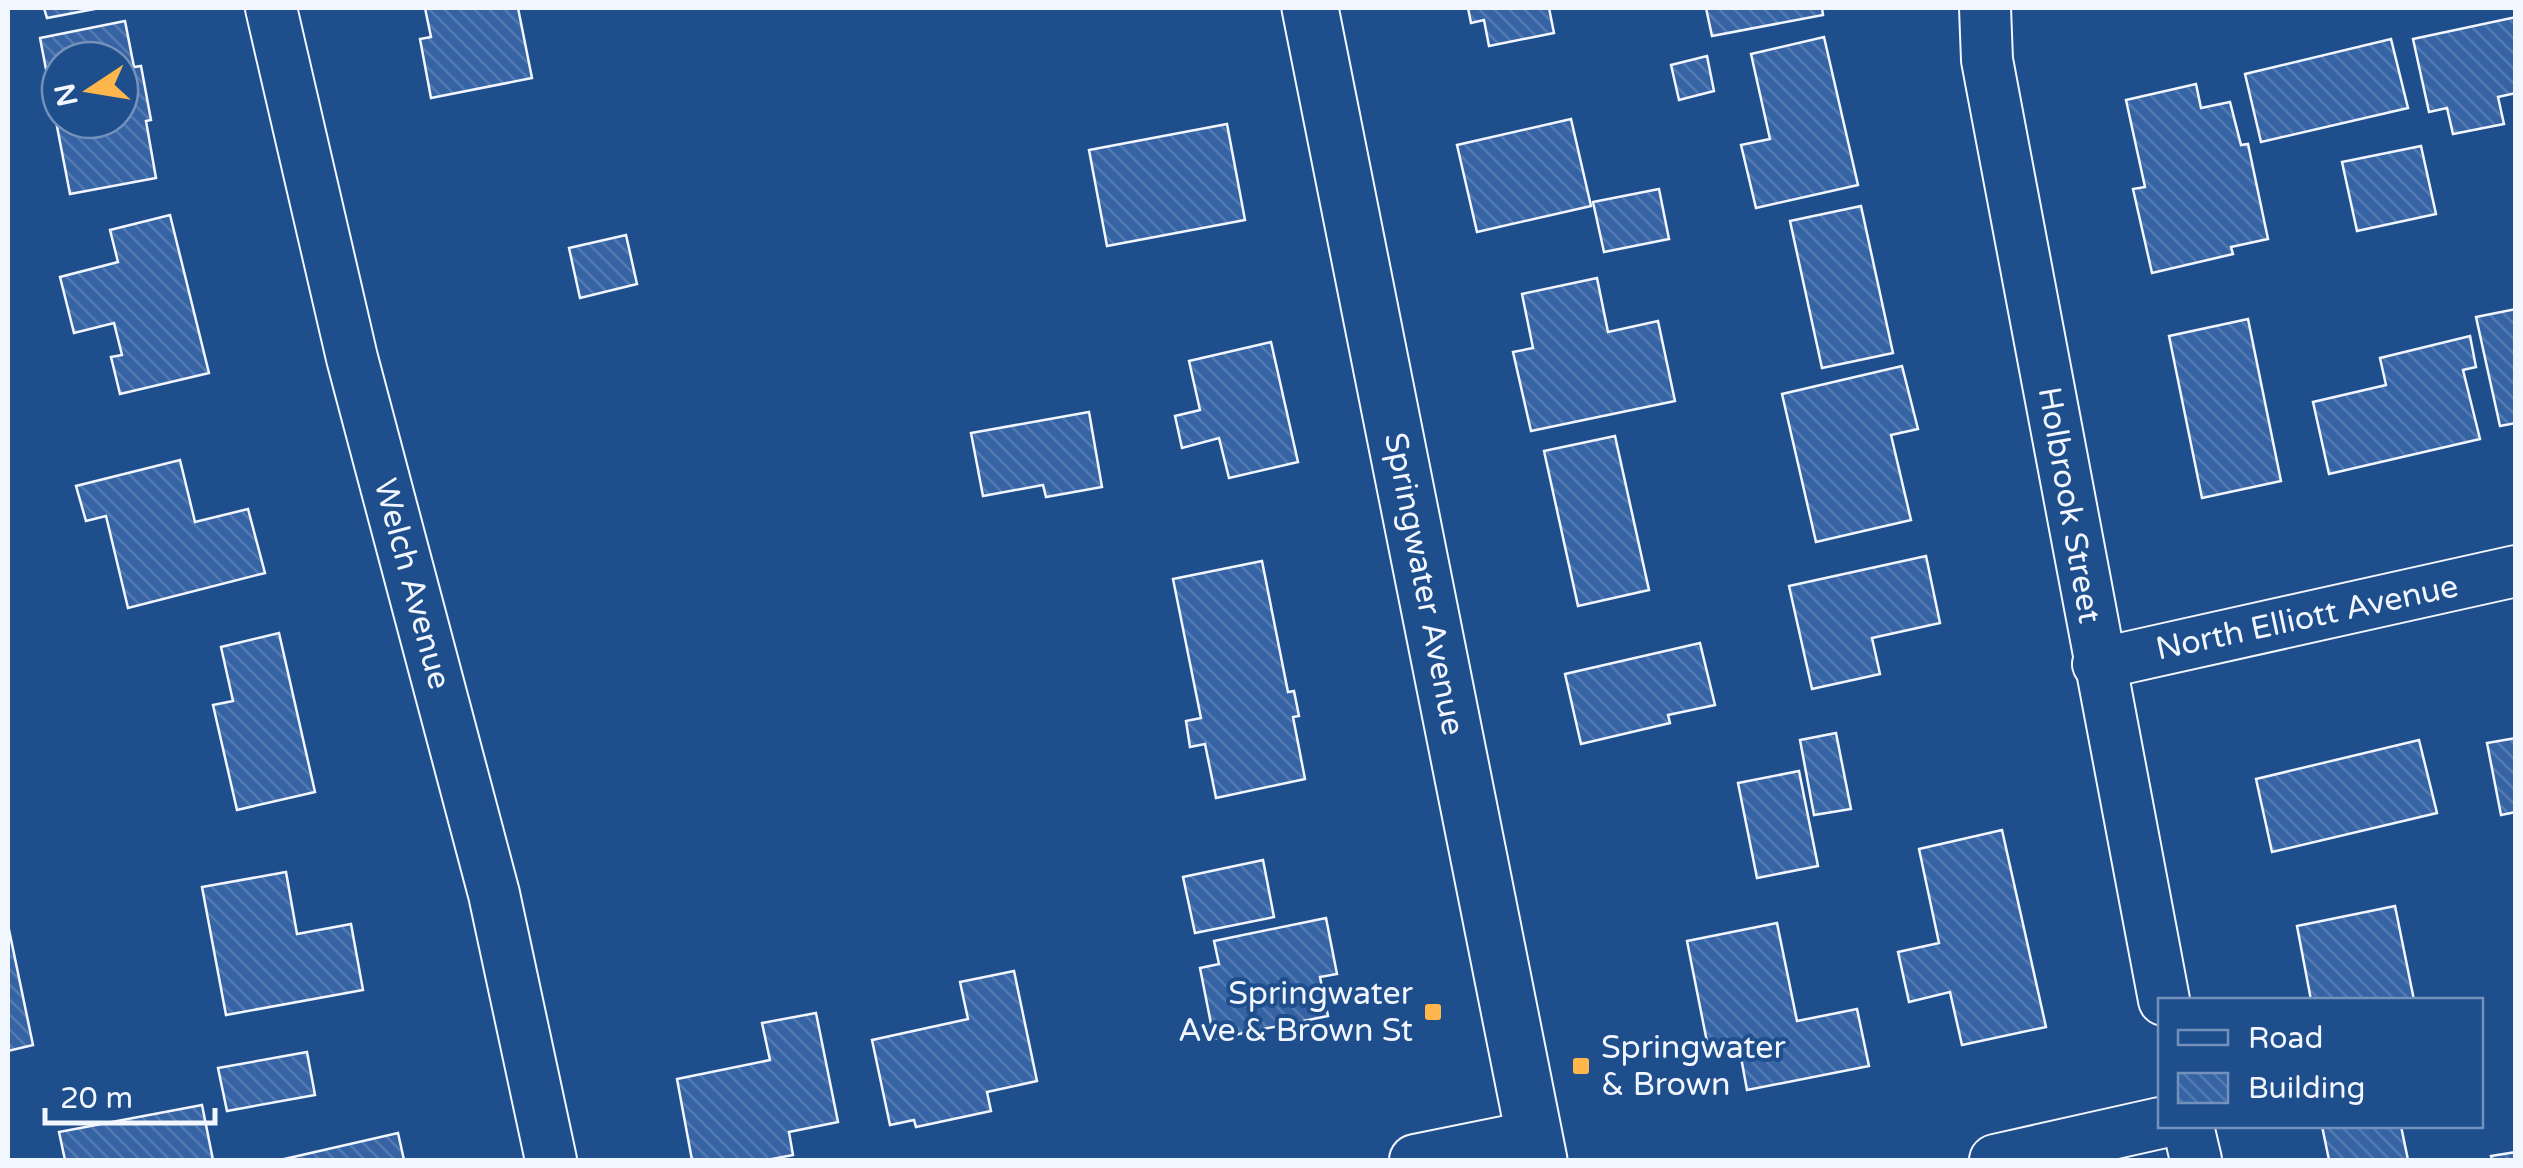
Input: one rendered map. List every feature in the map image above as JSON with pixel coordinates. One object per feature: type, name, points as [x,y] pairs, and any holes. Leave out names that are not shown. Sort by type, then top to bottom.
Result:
[{"type":"street","name":"Welch Avenue","points":[[271,8],[352,358],[494,894],[551,1160]]},
{"type":"street","name":"Springwater Avenue","points":[[1310,8],[1536,1148]]},
{"type":"street","name":"Holbrook Street","points":[[1985,8],[1987,60],[2164,998]]},
{"type":"street","name":"North Elliott Avenue","points":[[2098,664],[2516,571]]},
{"type":"street","points":[[1995,1160],[2158,1123]]},
{"type":"street","points":[[2188,1128],[2196,1160]]},
{"type":"street","points":[[1415,1160],[1536,1148]]},
{"type":"building","points":[[44,8],[100,8],[47,18]]},
{"type":"building","points":[[425,8],[518,8],[532,78],[431,98],[420,39],[431,37]]},
{"type":"building","points":[[1468,8],[1549,8],[1554,33],[1489,46],[1484,20],[1471,23]]},
{"type":"building","points":[[1706,8],[1822,8],[1823,15],[1712,36]]},
{"type":"building","points":[[2516,17],[2516,93],[2498,97],[2504,124],[2453,134],[2447,108],[2429,112],[2413,39]]},
{"type":"building","points":[[125,21],[129,40],[40,40]]},
{"type":"building","points":[[1824,37],[1858,185],[1756,208],[1741,145],[1770,139],[1751,54]]},
{"type":"building","points":[[2391,39],[2408,108],[2261,142],[2245,74]]},
{"type":"building","points":[[1707,56],[1714,91],[1679,100],[1671,65]]},
{"type":"building","points":[[141,66],[156,178],[70,194],[60,140],[140,140]]},
{"type":"building","points":[[2196,84],[2201,108],[2230,102],[2241,145],[2248,144],[2268,239],[2231,247],[2233,254],[2152,273],[2133,189],[2145,187],[2126,100]]},
{"type":"building","points":[[1571,119],[1591,206],[1477,232],[1457,145]]},
{"type":"building","points":[[1227,124],[1245,220],[1107,246],[1089,150]]},
{"type":"building","points":[[2421,146],[2436,214],[2357,231],[2342,162]]},
{"type":"building","points":[[1659,189],[1669,239],[1604,252],[1593,202]]},
{"type":"building","points":[[1861,206],[1893,353],[1822,368],[1790,221]]},
{"type":"building","points":[[170,215],[209,373],[120,394],[111,357],[122,355],[114,323],[74,333],[60,277],[118,262],[110,230]]},
{"type":"building","points":[[626,235],[637,284],[580,298],[569,248]]},
{"type":"building","points":[[1597,278],[1608,332],[1658,321],[1675,401],[1531,431],[1513,352],[1533,348],[1522,294]]},
{"type":"building","points":[[2516,309],[2516,423],[2500,426],[2476,317]]},
{"type":"building","points":[[2248,319],[2281,481],[2202,498],[2169,336]]},
{"type":"building","points":[[2470,336],[2476,367],[2463,370],[2480,439],[2329,474],[2313,402],[2386,385],[2380,358]]},
{"type":"building","points":[[1271,342],[1298,462],[1229,478],[1219,438],[1182,448],[1175,416],[1200,410],[1189,361]]},
{"type":"building","points":[[1902,366],[1918,429],[1891,435],[1911,520],[1816,542],[1782,394]]},
{"type":"building","points":[[1089,412],[1102,487],[1046,497],[1043,485],[983,496],[971,433]]},
{"type":"building","points":[[1615,436],[1649,590],[1578,606],[1544,451]]},
{"type":"building","points":[[180,460],[195,522],[248,509],[265,573],[128,608],[106,516],[86,521],[76,486]]},
{"type":"building","points":[[1926,556],[1940,623],[1872,638],[1880,674],[1812,689],[1789,586]]},
{"type":"building","points":[[1262,561],[1288,692],[1294,691],[1299,716],[1293,717],[1305,779],[1216,798],[1205,744],[1190,747],[1186,721],[1201,718],[1173,579]]},
{"type":"building","points":[[279,633],[315,792],[237,810],[213,705],[233,701],[221,647]]},
{"type":"building","points":[[1700,643],[1715,705],[1668,715],[1670,723],[1581,744],[1565,674]]},
{"type":"building","points":[[1836,733],[1851,809],[1814,815],[1800,740]]},
{"type":"building","points":[[2516,738],[2516,812],[2501,815],[2487,743]]},
{"type":"building","points":[[2419,740],[2437,813],[2272,852],[2256,779]]},
{"type":"building","points":[[1799,771],[1818,866],[1757,878],[1738,783]]},
{"type":"building","points":[[2002,830],[2046,1027],[1962,1045],[1950,992],[1909,1002],[1898,952],[1939,943],[1919,849]]},
{"type":"building","points":[[1263,860],[1274,917],[1195,933],[1183,877]]},
{"type":"building","points":[[286,872],[297,934],[351,924],[363,990],[226,1015],[202,887]]},
{"type":"building","points":[[2395,906],[2414,998],[2311,998],[2297,926]]},
{"type":"building","points":[[1326,918],[1337,974],[1320,977],[1328,1016],[1214,1039],[1200,968],[1219,964],[1214,941]]},
{"type":"building","points":[[1777,923],[1797,1021],[1857,1009],[1869,1066],[1747,1090],[1738,1041],[1708,1047],[1687,941]]},
{"type":"building","points":[[8,925],[33,1045],[8,1051]]},
{"type":"building","points":[[1014,971],[1037,1081],[987,1092],[991,1111],[916,1127],[914,1120],[890,1125],[872,1040],[968,1019],[960,982]]},
{"type":"building","points":[[816,1013],[838,1122],[789,1132],[793,1155],[767,1160],[692,1160],[677,1079],[770,1060],[762,1023]]},
{"type":"building","points":[[307,1052],[315,1095],[227,1111],[218,1068]]},
{"type":"building","points":[[202,1105],[213,1160],[65,1160],[59,1132]]},
{"type":"building","points":[[2322,1128],[2401,1128],[2408,1160],[2329,1160]]},
{"type":"building","points":[[398,1133],[404,1160],[280,1160]]},
{"type":"building","points":[[2516,1152],[2516,1160],[2492,1160],[2491,1156]]},
{"type":"place","name":"Springwater Ave & Brown St","points":[[1433,1012]]},
{"type":"place","name":"Springwater & Brown","points":[[1581,1066]]}]
